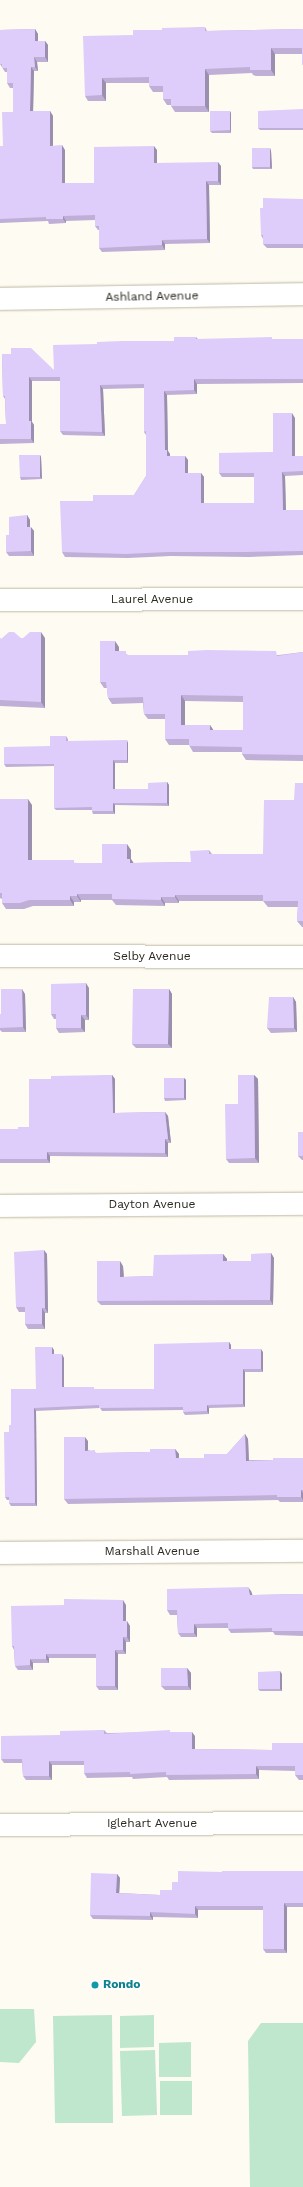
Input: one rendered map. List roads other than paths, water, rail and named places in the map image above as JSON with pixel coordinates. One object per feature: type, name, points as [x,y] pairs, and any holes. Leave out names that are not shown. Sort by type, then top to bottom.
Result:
[{"type":"street","name":"Ashland Avenue","points":[[0,299],[303,294]]},
{"type":"street","name":"Laurel Avenue","points":[[0,600],[303,599]]},
{"type":"street","name":"Selby Avenue","points":[[0,956],[303,957]]},
{"type":"street","name":"Dayton Avenue","points":[[0,1206],[303,1204]]},
{"type":"street","name":"Marshall Avenue","points":[[0,1553],[303,1551]]},
{"type":"street","name":"Iglehart Avenue","points":[[0,1825],[303,1823]]},
{"type":"place","name":"Rondo","points":[[95,1985]]}]
